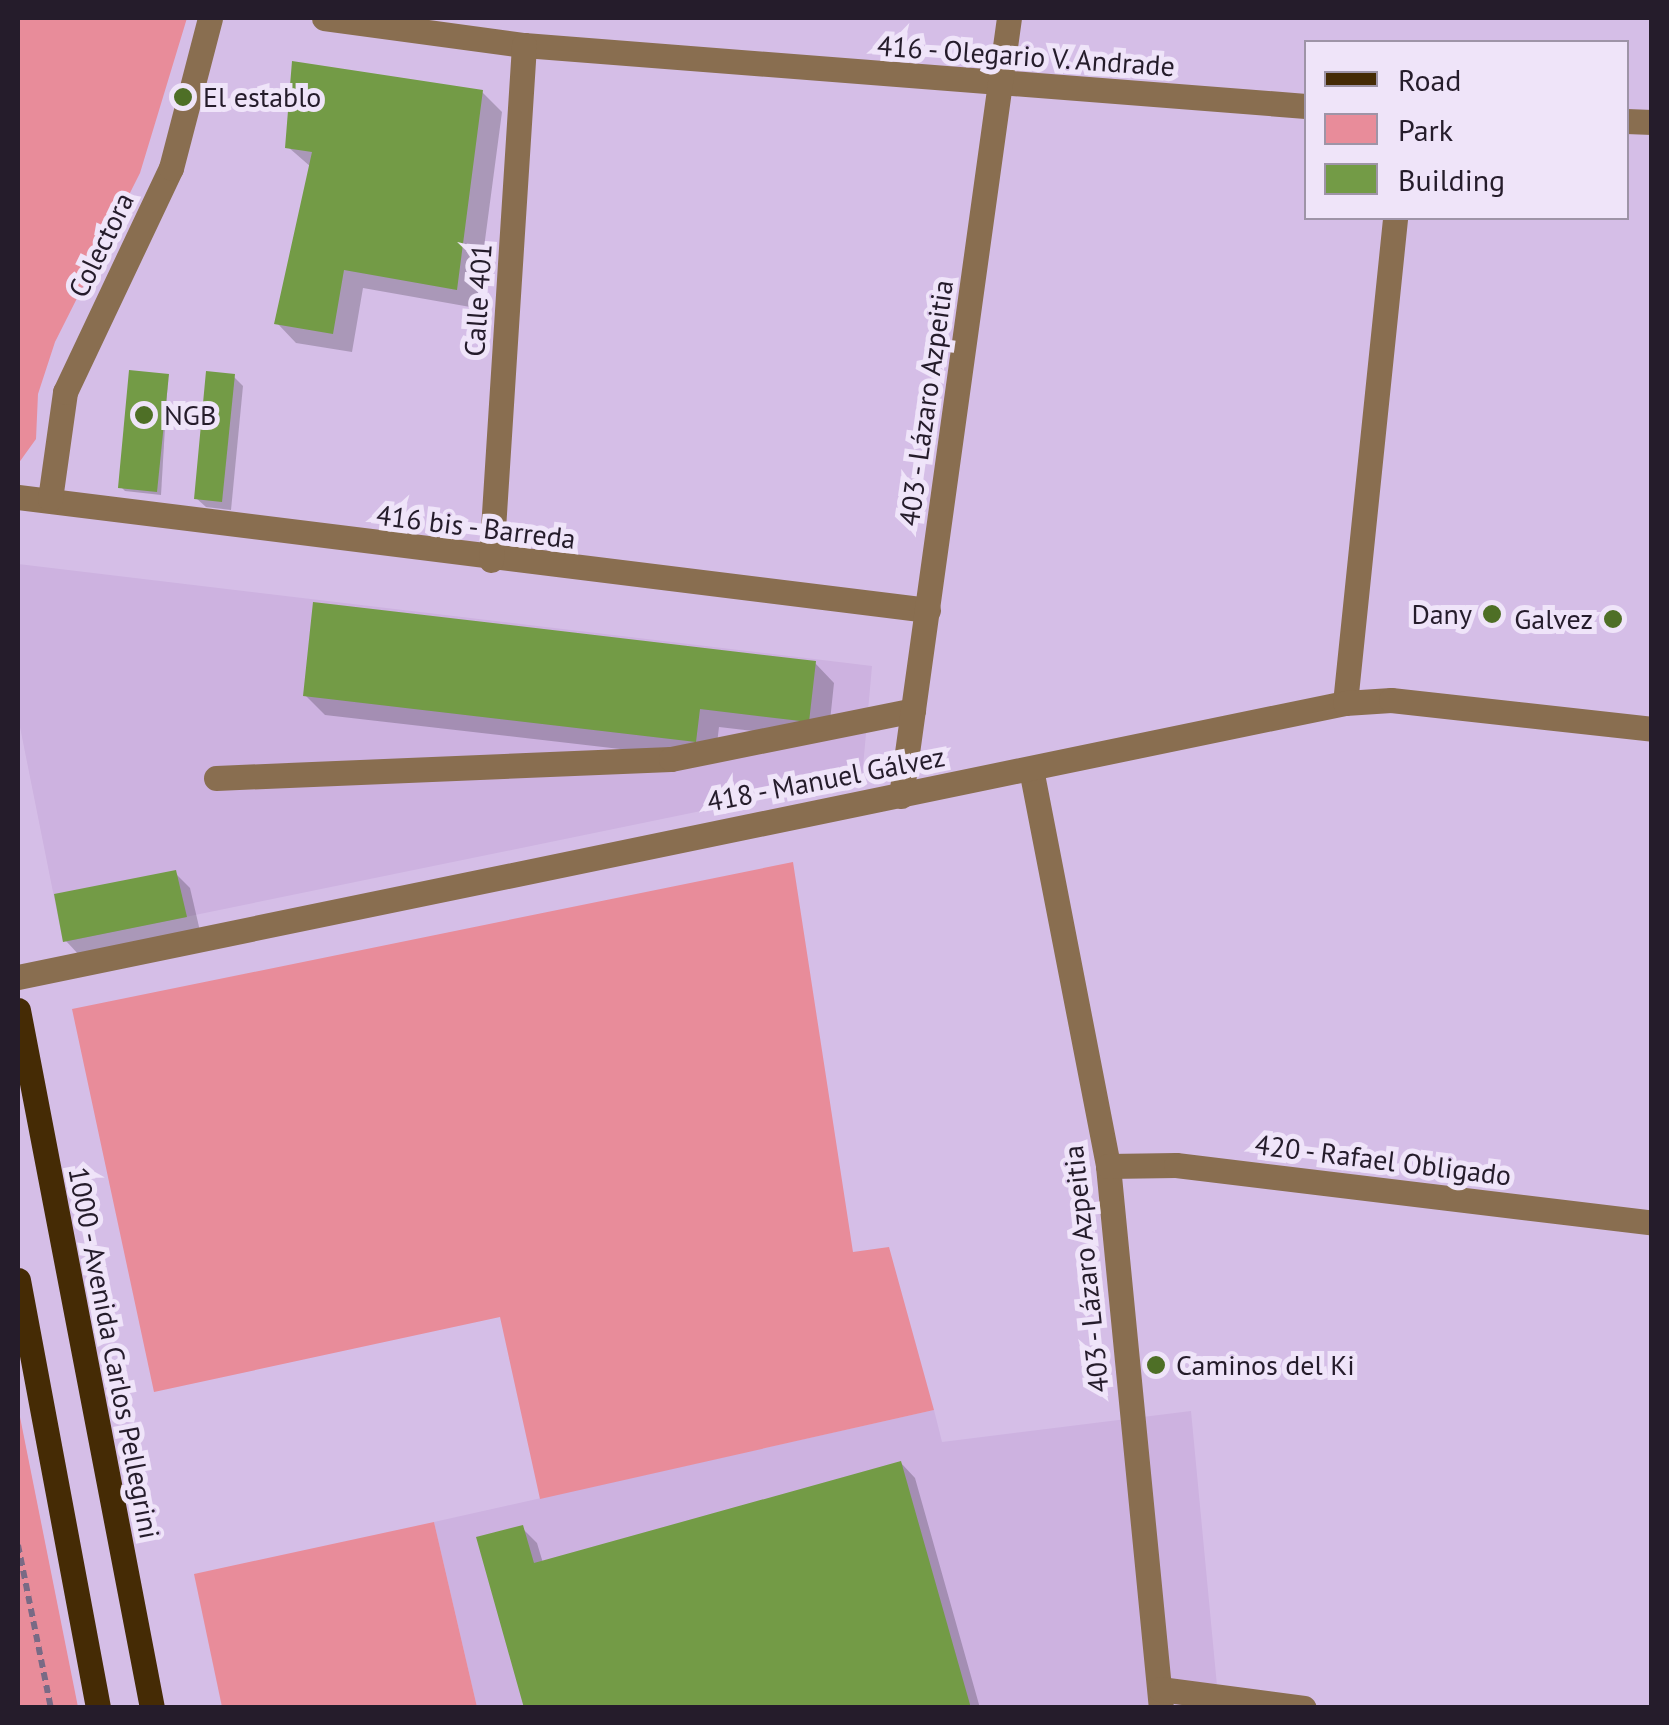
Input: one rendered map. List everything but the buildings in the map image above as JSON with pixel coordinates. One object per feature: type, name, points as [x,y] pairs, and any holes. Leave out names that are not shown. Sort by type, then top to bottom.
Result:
[{"type":"main road","name":"1000 - Avenida Carlos Pellegrini","points":[[18,1010],[152,1708]]},
{"type":"main road","points":[[18,1280],[98,1708]]},
{"type":"street","name":"Colectora","points":[[50,499],[64,392],[171,168],[210,18]]},
{"type":"street","name":"416 - Olegario V. Andrade","points":[[324,18],[524,45],[1001,86],[1304,106]]},
{"type":"street","name":"403 - Lázaro Azpeitia","points":[[901,796],[1009,18]]},
{"type":"street","name":"Calle 401","points":[[492,560],[524,45]]},
{"type":"street","points":[[1344,703],[1395,220]]},
{"type":"street","name":"416 bis - Barreda","points":[[18,497],[492,560],[928,610]]},
{"type":"street","name":"418 - Manuel Gálvez","points":[[18,977],[616,848],[901,796],[1344,703],[1391,700],[1652,729]]},
{"type":"street","points":[[216,778],[671,760],[913,710]]},
{"type":"street","name":"403 - Lázaro Azpeitia","points":[[1031,769],[1108,1166],[1160,1698]]},
{"type":"street","name":"420 - Rafael Obligado","points":[[1108,1166],[1176,1165],[1652,1223]]},
{"type":"street","points":[[1160,1698],[1304,1708]]},
{"type":"path","points":[[18,1545],[51,1708]]},
{"type":"shaded area","points":[[18,564],[872,666],[862,778],[63,942],[18,717]]},
{"type":"shaded area","points":[[934,1410],[942,1442],[1191,1411],[1219,1707],[477,1707],[434,1522]]},
{"type":"green space","points":[[18,18],[187,18],[140,173],[55,342],[38,394],[36,439],[18,464]]},
{"type":"green space","points":[[793,862],[853,1252],[889,1247],[934,1410],[540,1499],[500,1317],[154,1392],[72,1009]]},
{"type":"green space","points":[[18,1407],[78,1707],[18,1707]]},
{"type":"green space","points":[[434,1522],[477,1707],[222,1707],[194,1574]]},
{"type":"place","name":"El establo","points":[[183,97]]},
{"type":"place","name":"NGB","points":[[144,415]]},
{"type":"place","name":"Dany","points":[[1492,614]]},
{"type":"place","name":"Galvez","points":[[1613,619]]},
{"type":"place","name":"Caminos del Ki","points":[[1156,1365]]}]
